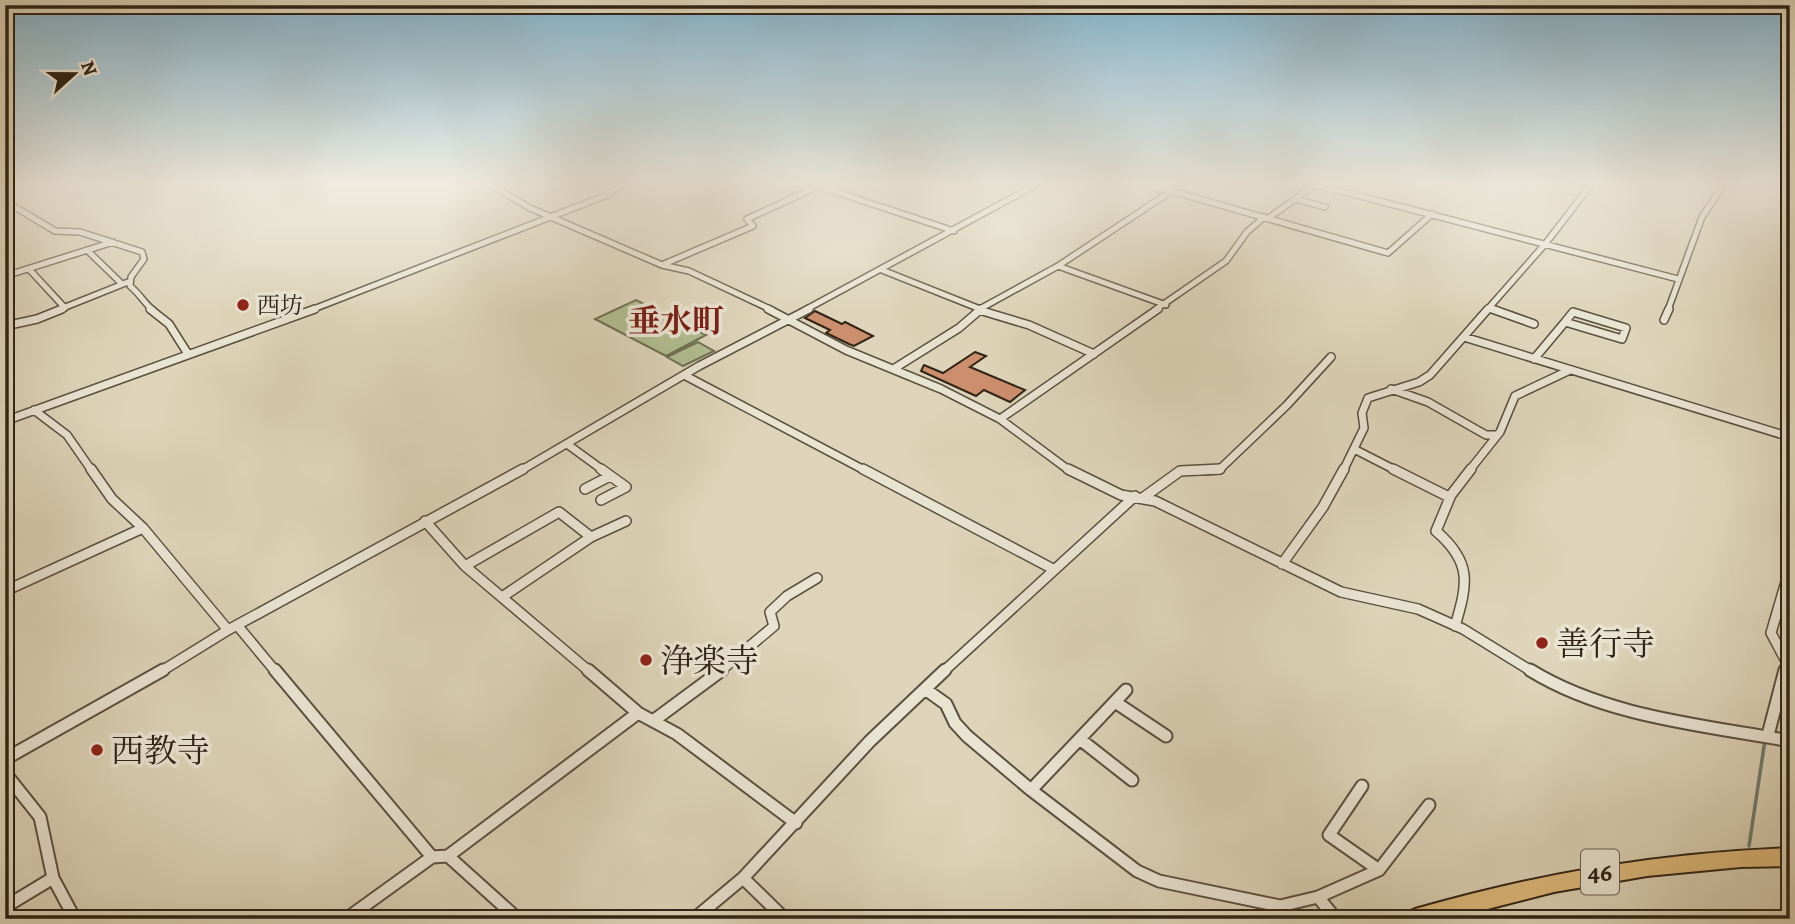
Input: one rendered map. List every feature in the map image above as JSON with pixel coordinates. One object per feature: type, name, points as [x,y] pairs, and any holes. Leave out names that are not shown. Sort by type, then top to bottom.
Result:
[{"type":"main road","name":"46","points":[[1415,919],[1487,897],[1606,871],[1722,858],[1790,858]]},
{"type":"street","points":[[5,326],[37,319],[125,283],[145,255],[114,241],[80,232],[55,231],[49,225]]},
{"type":"street","points":[[5,421],[188,354],[232,341],[528,225]]},
{"type":"street","points":[[572,225],[662,265],[689,271],[790,319],[846,350],[895,368],[1000,419],[1076,475],[1121,495],[1140,497],[1341,592],[1418,609],[1455,626],[1557,687],[1579,696],[1656,716],[1790,741]]},
{"type":"street","points":[[662,265],[752,225]]},
{"type":"street","points":[[939,225],[954,230]]},
{"type":"street","points":[[5,759],[127,692],[233,627],[567,444],[684,374],[963,225]]},
{"type":"street","points":[[895,368],[959,328],[979,309],[1058,266],[1120,225]]},
{"type":"street","points":[[1000,419],[1226,261],[1247,232],[1256,225]]},
{"type":"street","points":[[1294,225],[1388,253],[1419,225]]},
{"type":"street","points":[[1476,225],[1678,279]]},
{"type":"street","points":[[1282,564],[1323,508],[1354,449],[1364,428],[1362,413],[1368,398],[1419,382],[1430,375],[1560,225]]},
{"type":"street","points":[[1664,320],[1699,225]]},
{"type":"street","points":[[5,276],[114,241]]},
{"type":"street","points":[[87,250],[144,298],[146,305],[169,324],[188,354]]},
{"type":"street","points":[[1058,266],[1166,305]]},
{"type":"street","points":[[29,269],[65,307]]},
{"type":"street","points":[[882,270],[979,309],[1029,325],[1094,354]]},
{"type":"street","points":[[1490,308],[1534,324]]},
{"type":"street","points":[[1534,359],[1573,312],[1626,328]]},
{"type":"street","points":[[1564,322],[1622,339],[1626,328],[1633,321]]},
{"type":"street","points":[[1464,337],[1790,437]]},
{"type":"street","points":[[694,919],[743,878],[870,741],[1053,569],[1140,497],[1180,471],[1219,470],[1287,405],[1331,357]]},
{"type":"street","points":[[1455,626],[1467,580],[1466,567],[1459,552],[1436,531],[1449,496],[1509,418],[1515,396],[1570,370]]},
{"type":"street","points":[[684,374],[1053,569]]},
{"type":"street","points":[[1391,389],[1428,402],[1486,435],[1496,435]]},
{"type":"street","points":[[34,411],[66,435],[112,499],[143,528],[233,627],[432,857]]},
{"type":"street","points":[[567,444],[626,487],[601,500]]},
{"type":"street","points":[[1354,449],[1449,496]]},
{"type":"street","points":[[586,489],[610,476]]},
{"type":"street","points":[[466,566],[559,512],[591,537]]},
{"type":"street","points":[[425,521],[466,566],[638,713],[677,734],[796,823]]},
{"type":"street","points":[[502,597],[591,537],[626,521]]},
{"type":"street","points":[[5,591],[75,554],[143,528]]},
{"type":"street","points":[[1768,735],[1787,663],[1771,633],[1790,568]]},
{"type":"street","points":[[653,721],[730,664],[774,626],[770,612],[787,596],[817,578]]},
{"type":"street","points":[[925,689],[946,704],[955,723],[967,736],[1031,790],[1120,860],[1159,881],[1280,906],[1318,897],[1380,870],[1429,806]]},
{"type":"street","points":[[1031,790],[1126,690]]},
{"type":"street","points":[[1115,702],[1166,736]]},
{"type":"street","points":[[346,919],[432,857],[448,856],[638,713]]},
{"type":"street","points":[[1081,740],[1132,780]]},
{"type":"street","points":[[5,773],[40,817],[53,878],[75,919]]},
{"type":"street","points":[[1362,786],[1329,835],[1380,870]]},
{"type":"street","points":[[448,856],[518,919]]},
{"type":"street","points":[[5,907],[53,878]]},
{"type":"street","points":[[743,878],[785,919]]},
{"type":"street","points":[[1318,897],[1336,919]]},
{"type":"green space","points":[[636,300],[706,335],[666,356],[595,319]]},
{"type":"green space","points":[[698,342],[714,351],[683,366],[667,357]]},
{"type":"building","points":[[815,311],[873,336],[854,346],[849,344],[826,333],[830,330],[805,318]]},
{"type":"building","points":[[975,352],[986,356],[970,367],[1025,390],[1010,402],[984,390],[976,396],[921,371],[924,365],[943,373]]},
{"type":"waterway","points":[[1749,846],[1765,740]]},
{"type":"place","name":"西坊","points":[[243,305]]},
{"type":"place","name":"善行寺","points":[[1542,643]]},
{"type":"place","name":"浄楽寺","points":[[646,660]]},
{"type":"place","name":"西教寺","points":[[97,750]]},
{"type":"district","name":"垂水町","points":[[676,321]]}]
